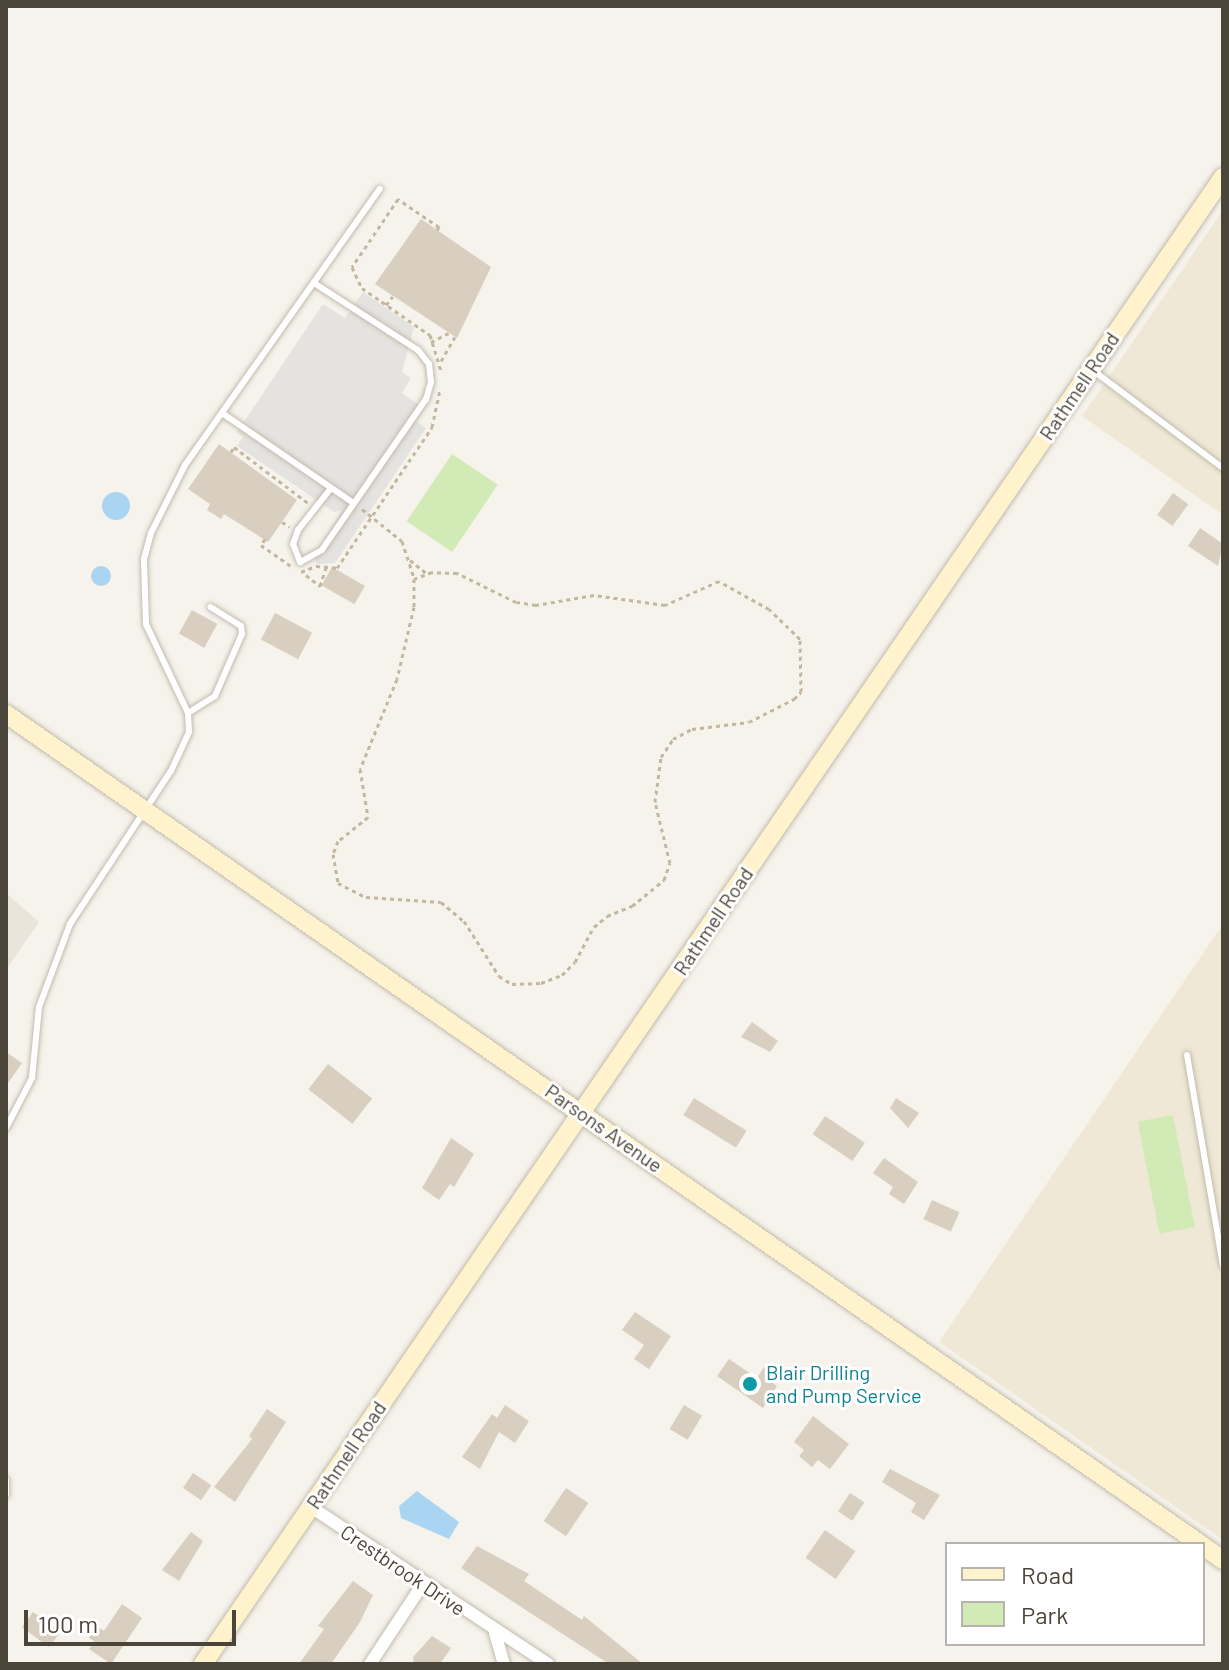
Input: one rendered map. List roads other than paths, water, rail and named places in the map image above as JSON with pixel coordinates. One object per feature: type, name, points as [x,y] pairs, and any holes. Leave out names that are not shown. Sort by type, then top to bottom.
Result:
[{"type":"street","name":"Rathmell Road","points":[[203,1664],[1223,177]]},
{"type":"street","name":"Parsons Avenue","points":[[6,714],[1197,1542]]},
{"type":"street","name":"Crestbrook Drive","points":[[311,1507],[422,1585],[548,1664]]},
{"type":"street","name":"Parsons Avenue","points":[[1205,1548],[1223,1560]]},
{"type":"street","points":[[370,1664],[422,1585]]},
{"type":"street","points":[[495,1633],[504,1664]]},
{"type":"lane","points":[[6,1128],[32,1078],[39,1007],[56,956],[143,809],[183,750],[188,713],[146,624],[144,559],[164,501],[222,413],[380,189]]},
{"type":"lane","points":[[314,283],[418,350],[429,364],[426,399],[322,550],[300,562],[293,544],[298,530],[331,488]]},
{"type":"lane","points":[[1091,369],[1223,468]]},
{"type":"lane","points":[[222,413],[351,504]]},
{"type":"lane","points":[[188,713],[215,696],[242,634],[241,626],[211,607]]},
{"type":"lane","points":[[1187,1055],[1223,1265]]},
{"type":"lane","points":[[6,1480],[6,1495]]},
{"type":"water","points":[[116,492],[126,496],[130,506],[126,516],[116,520],[106,516],[102,506],[106,496]]},
{"type":"water","points":[[101,566],[108,569],[111,576],[108,583],[101,586],[94,583],[91,576],[94,569]]},
{"type":"water","points":[[417,1491],[459,1522],[449,1539],[401,1518],[399,1506]]},
{"type":"place","name":"Blair Drilling and Pump Service","points":[[750,1384]]}]
